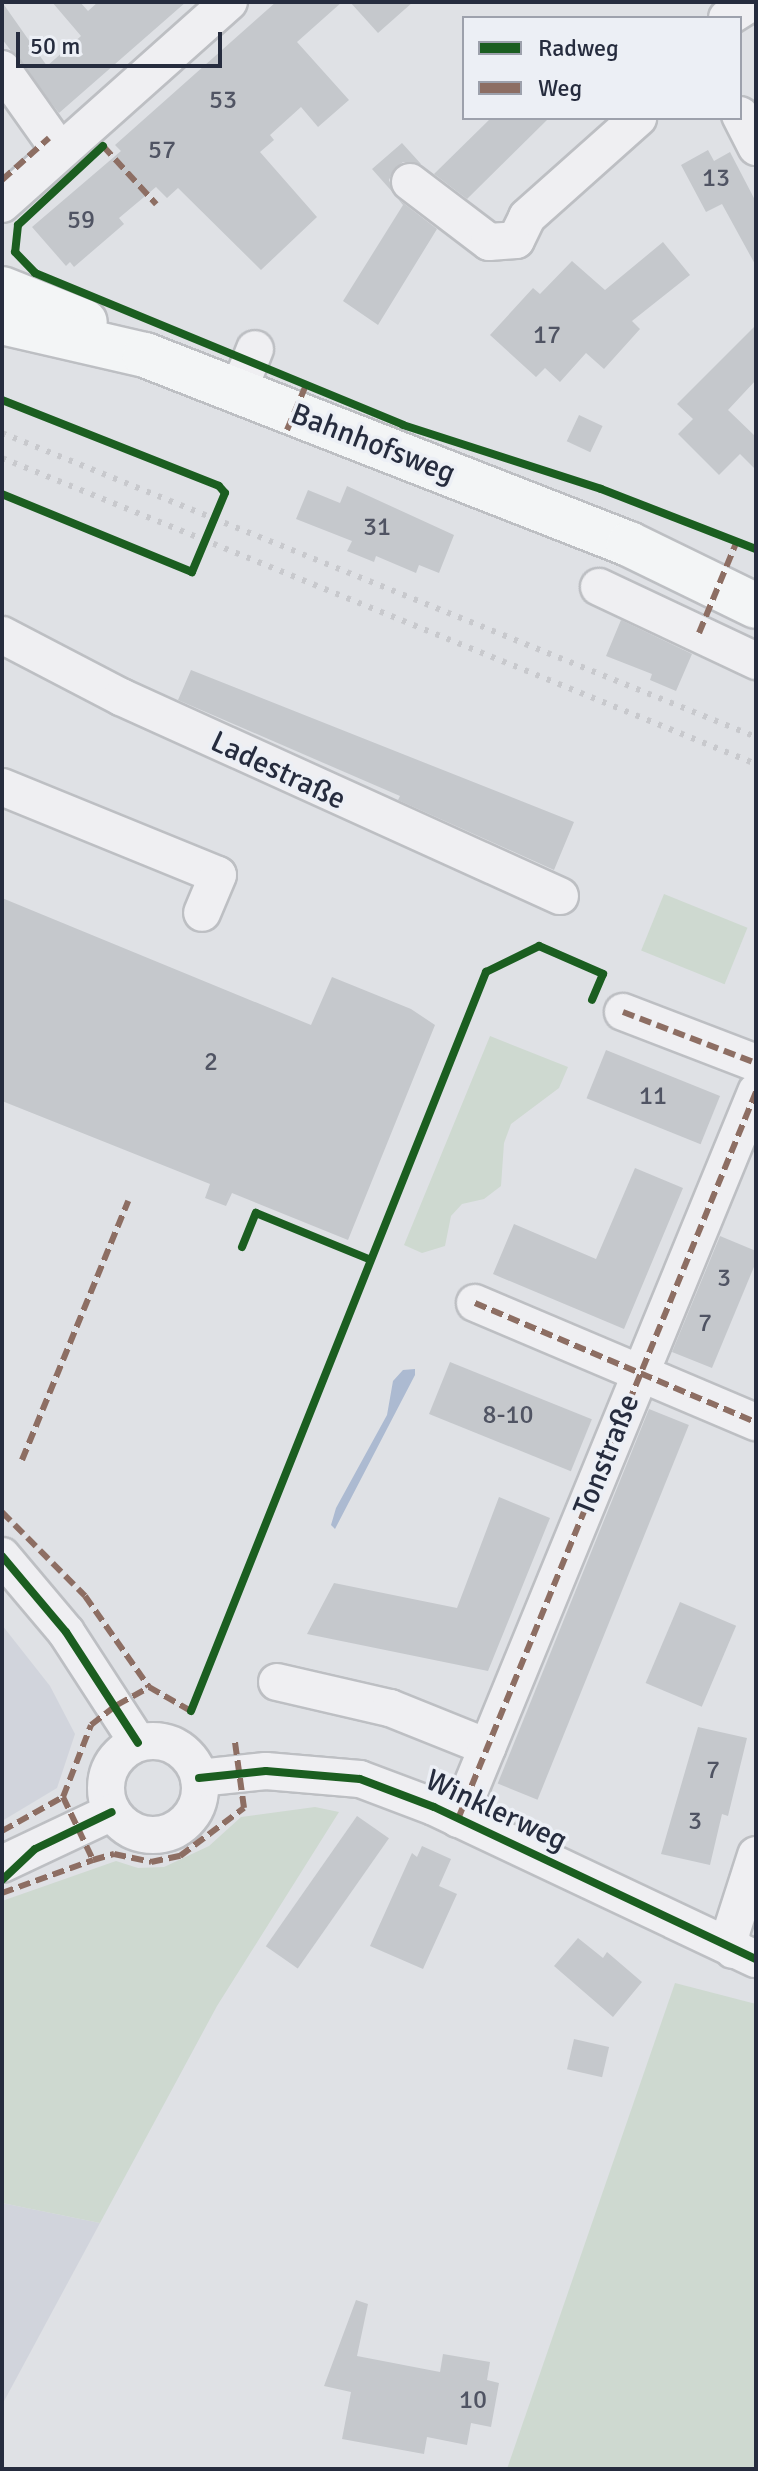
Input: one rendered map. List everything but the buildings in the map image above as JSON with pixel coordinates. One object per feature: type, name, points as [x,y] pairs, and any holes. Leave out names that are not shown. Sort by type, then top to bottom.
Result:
[{"type":"main road","name":"Bahnhofsweg","points":[[8,293],[85,322],[117,345],[629,544],[756,606]]},
{"type":"main road","name":"Bahnhofsweg","points":[[629,544],[756,575]]},
{"type":"street","points":[[2,219],[14,193],[229,2]]},
{"type":"street","points":[[730,16],[753,2]]},
{"type":"street","points":[[2,69],[60,151]]},
{"type":"street","points":[[742,119],[756,147]]},
{"type":"street","points":[[410,182],[489,242],[516,240],[527,217],[636,120]]},
{"type":"street","points":[[238,392],[255,349]]},
{"type":"street","points":[[599,587],[756,661]]},
{"type":"street","name":"Ladestraße","points":[[2,635],[121,697],[560,896]]},
{"type":"street","points":[[2,787],[218,875],[202,913]]},
{"type":"street","points":[[623,1012],[756,1063]]},
{"type":"street","name":"Tonstraße","points":[[458,1819],[756,1092]]},
{"type":"street","points":[[475,1303],[640,1376],[756,1422]]},
{"type":"street","points":[[2,1556],[66,1632],[138,1743]]},
{"type":"street","points":[[277,1682],[390,1708],[487,1747]]},
{"type":"street","points":[[138,1743],[174,1746],[193,1764],[199,1778],[195,1808],[170,1831],[135,1832],[112,1812],[106,1795],[111,1765],[138,1743]]},
{"type":"street","name":"Winklerweg","points":[[199,1778],[266,1771],[360,1779],[458,1819],[745,1954]]},
{"type":"street","points":[[2,1864],[112,1812]]},
{"type":"street","points":[[745,1954],[731,1933],[756,1855]]},
{"type":"shaded area","points":[[664,894],[747,928],[725,984],[641,951]]},
{"type":"shaded area","points":[[490,1036],[568,1067],[559,1088],[511,1124],[504,1143],[501,1186],[484,1199],[462,1204],[451,1216],[445,1246],[422,1253],[404,1245]]},
{"type":"shaded area","points":[[2,1625],[50,1686],[75,1734],[57,1788],[2,1821]]},
{"type":"shaded area","points":[[315,1807],[339,1812],[217,2006],[100,2223],[2,2203],[2,1901],[116,1861],[138,1868],[164,1867],[209,1846],[241,1817]]},
{"type":"shaded area","points":[[675,1983],[756,2004],[756,2469],[507,2469]]},
{"type":"shaded area","points":[[2,2203],[100,2223],[3,2403],[2,2403]]},
{"type":"water","points":[[415,1369],[415,1375],[335,1529],[331,1525],[336,1508],[387,1415],[393,1381],[403,1370]]},
{"type":"railway","points":[[2,433],[756,737]]},
{"type":"railway","points":[[2,458],[756,764]]},
{"type":"marked path","points":[[2,180],[49,138]]},
{"type":"marked path","points":[[99,149],[103,146],[156,204]]},
{"type":"marked path","points":[[287,430],[306,385]]},
{"type":"marked path","points":[[699,633],[737,541]]},
{"type":"marked path","points":[[623,1012],[756,1063]]},
{"type":"marked path","points":[[458,1819],[756,1092]]},
{"type":"marked path","points":[[22,1460],[128,1201]]},
{"type":"marked path","points":[[475,1303],[756,1422]]},
{"type":"marked path","points":[[2,1512],[85,1596],[149,1687]]},
{"type":"marked path","points":[[2,1831],[63,1797],[91,1725],[117,1705],[149,1687],[191,1711]]},
{"type":"marked path","points":[[63,1797],[93,1860],[114,1854],[151,1862],[180,1856],[244,1808],[235,1742]]},
{"type":"marked path","points":[[2,1893],[93,1860]]},
{"type":"cycle path","points":[[103,146],[18,225],[15,252],[35,273],[403,425],[601,489],[756,549]]},
{"type":"cycle path","points":[[2,400],[219,486],[225,493],[192,572],[2,494]]},
{"type":"cycle path","points":[[191,1711],[486,972],[539,946],[603,974],[592,1000]]},
{"type":"cycle path","points":[[242,1247],[256,1213],[369,1259]]},
{"type":"cycle path","points":[[2,1556],[66,1632],[138,1743]]},
{"type":"cycle path","points":[[199,1778],[266,1771],[360,1779],[434,1807],[756,1959]]},
{"type":"cycle path","points":[[2,1880],[35,1849],[112,1812]]}]
